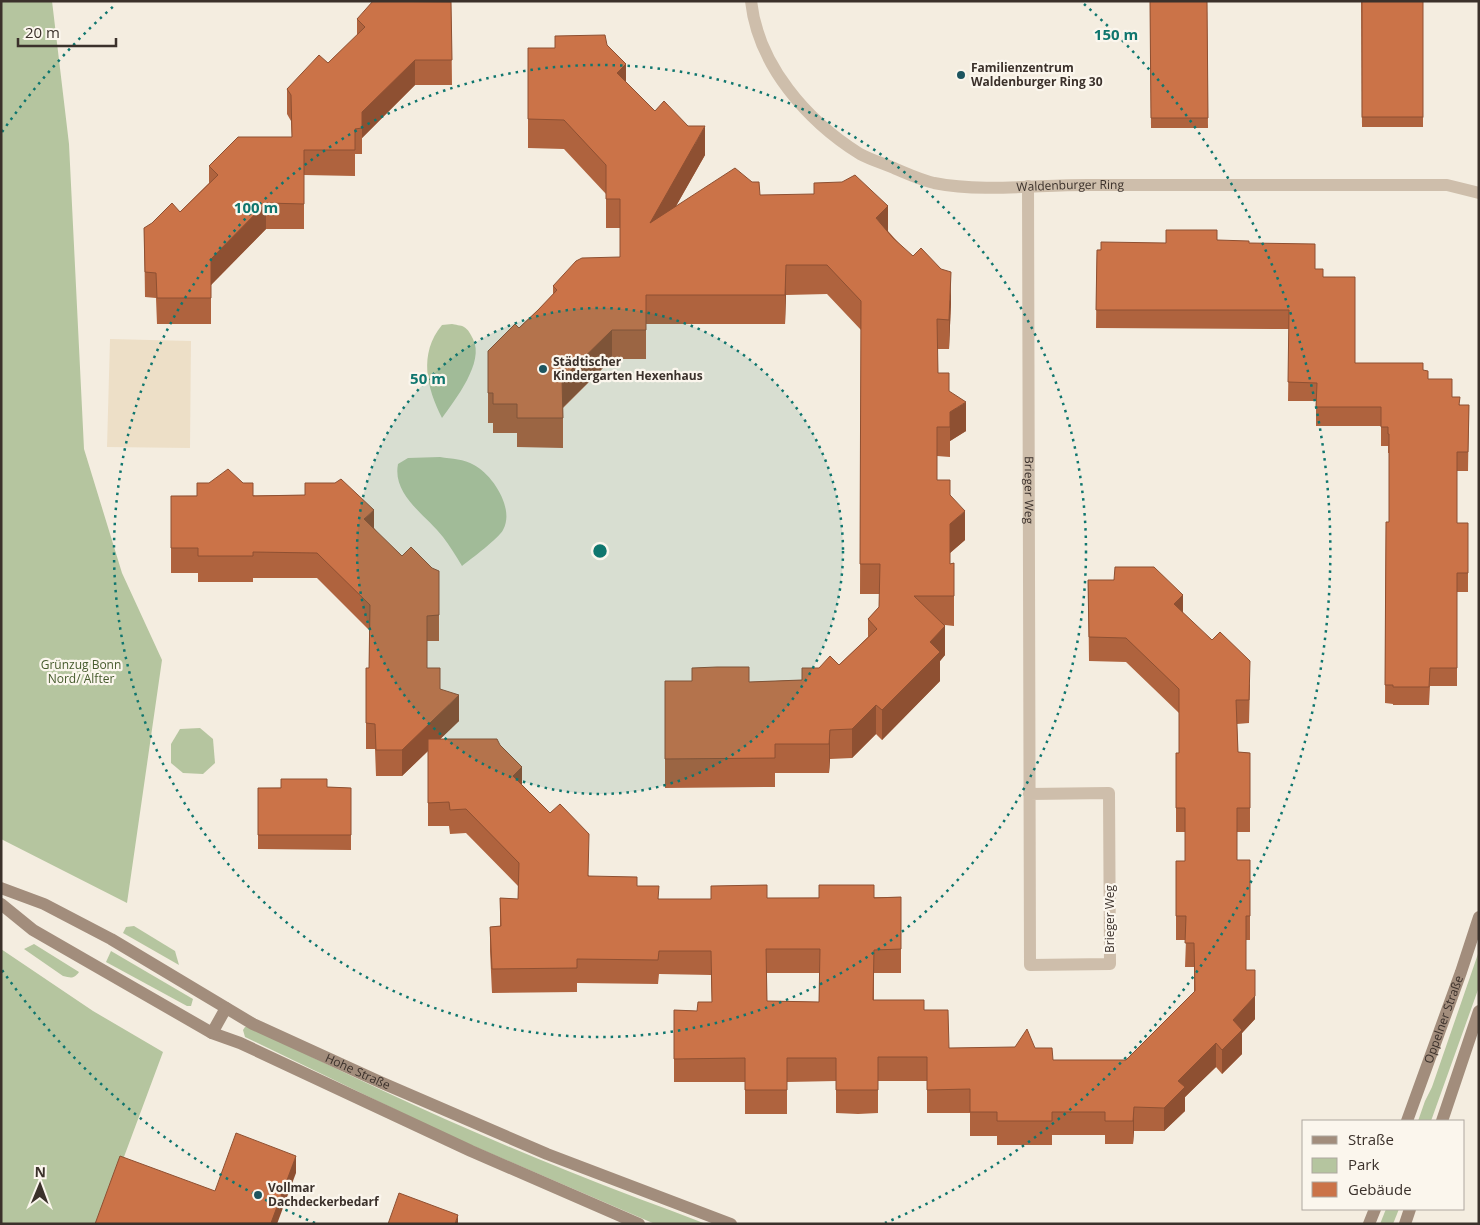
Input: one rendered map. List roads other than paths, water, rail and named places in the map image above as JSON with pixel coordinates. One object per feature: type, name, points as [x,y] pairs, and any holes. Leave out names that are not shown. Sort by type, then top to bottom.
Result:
[{"type":"street","name":"Waldenburger Ring","points":[[751,1],[753,17],[769,59],[794,97],[823,128],[862,155],[912,176],[933,182],[966,187],[1087,184],[1447,185],[1479,193]]},
{"type":"street","name":"Brieger Weg","points":[[1028,186],[1029,794],[1030,965],[1110,964],[1109,793],[1029,794]]},
{"type":"street","name":"Hohe Straße","points":[[1,888],[44,904],[111,939],[253,1024],[380,1082],[547,1154],[731,1224]]},
{"type":"street","name":"Hohe Straße","points":[[1,904],[33,930],[212,1033],[240,1043],[471,1151],[639,1224]]},
{"type":"street","name":"Oppelner Straße","points":[[1407,1120],[1462,972],[1479,917]]},
{"type":"street","points":[[212,1033],[226,1008]]},
{"type":"street","points":[[1442,1120],[1479,1011]]},
{"type":"street","points":[[1369,1224],[1375,1210]]},
{"type":"street","points":[[1405,1224],[1410,1210]]},
{"type":"place","name":"Familienzentrum Waldenburger Ring 30","points":[[961,75]]},
{"type":"place","name":"Städtischer Kindergarten Hexenhaus","points":[[543,369]]},
{"type":"place","name":"Vollmar Dachdeckerbedarf","points":[[258,1195]]},
{"type":"park label","name":"Grünzug Bonn Nord/ Alfter","points":[[81,672]]}]
